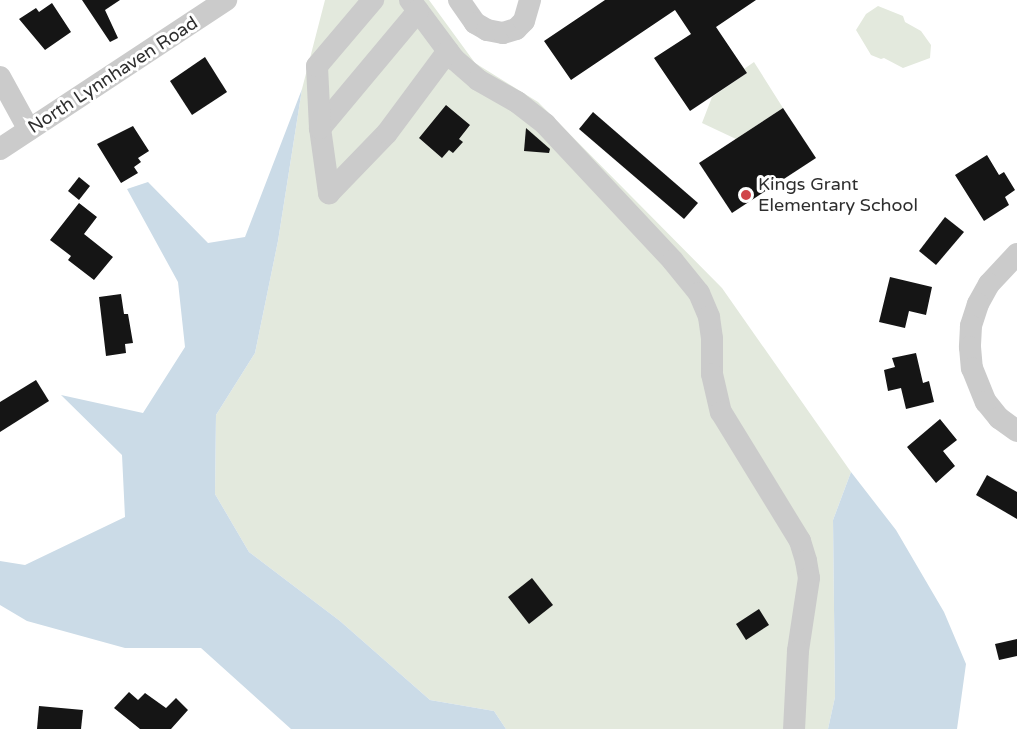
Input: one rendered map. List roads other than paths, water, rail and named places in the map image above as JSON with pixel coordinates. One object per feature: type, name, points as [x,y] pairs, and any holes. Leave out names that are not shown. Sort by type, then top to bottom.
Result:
[{"type":"street","name":"North Lynnhaven Road","points":[[0,149],[226,0]]},
{"type":"street","points":[[373,0],[317,66],[320,128],[329,193],[387,133],[448,51]]},
{"type":"street","points":[[459,0],[475,23],[487,30],[503,33],[516,29],[524,21],[530,0]]},
{"type":"street","points":[[320,128],[414,5],[448,51],[478,81],[517,102],[545,124],[699,292],[709,317],[712,339],[712,374],[722,412],[800,541],[806,561],[809,578],[798,651],[794,729]]},
{"type":"street","points":[[0,77],[29,130]]},
{"type":"street","points":[[1008,424],[986,402],[972,368],[971,326],[989,284],[1017,254]]},
{"type":"water","points":[[302,89],[278,241],[255,353],[216,415],[215,494],[249,552],[340,621],[430,700],[494,711],[506,729],[291,729],[201,648],[125,648],[27,621],[0,605],[0,561],[25,565],[125,517],[122,455],[61,395],[143,413],[185,347],[178,282],[127,189],[148,182],[208,243],[245,237]]},
{"type":"water","points":[[851,472],[896,530],[944,612],[966,664],[957,729],[828,729],[835,697],[833,520]]},
{"type":"place","name":"Kings Grant Elementary School","points":[[746,195]]}]
